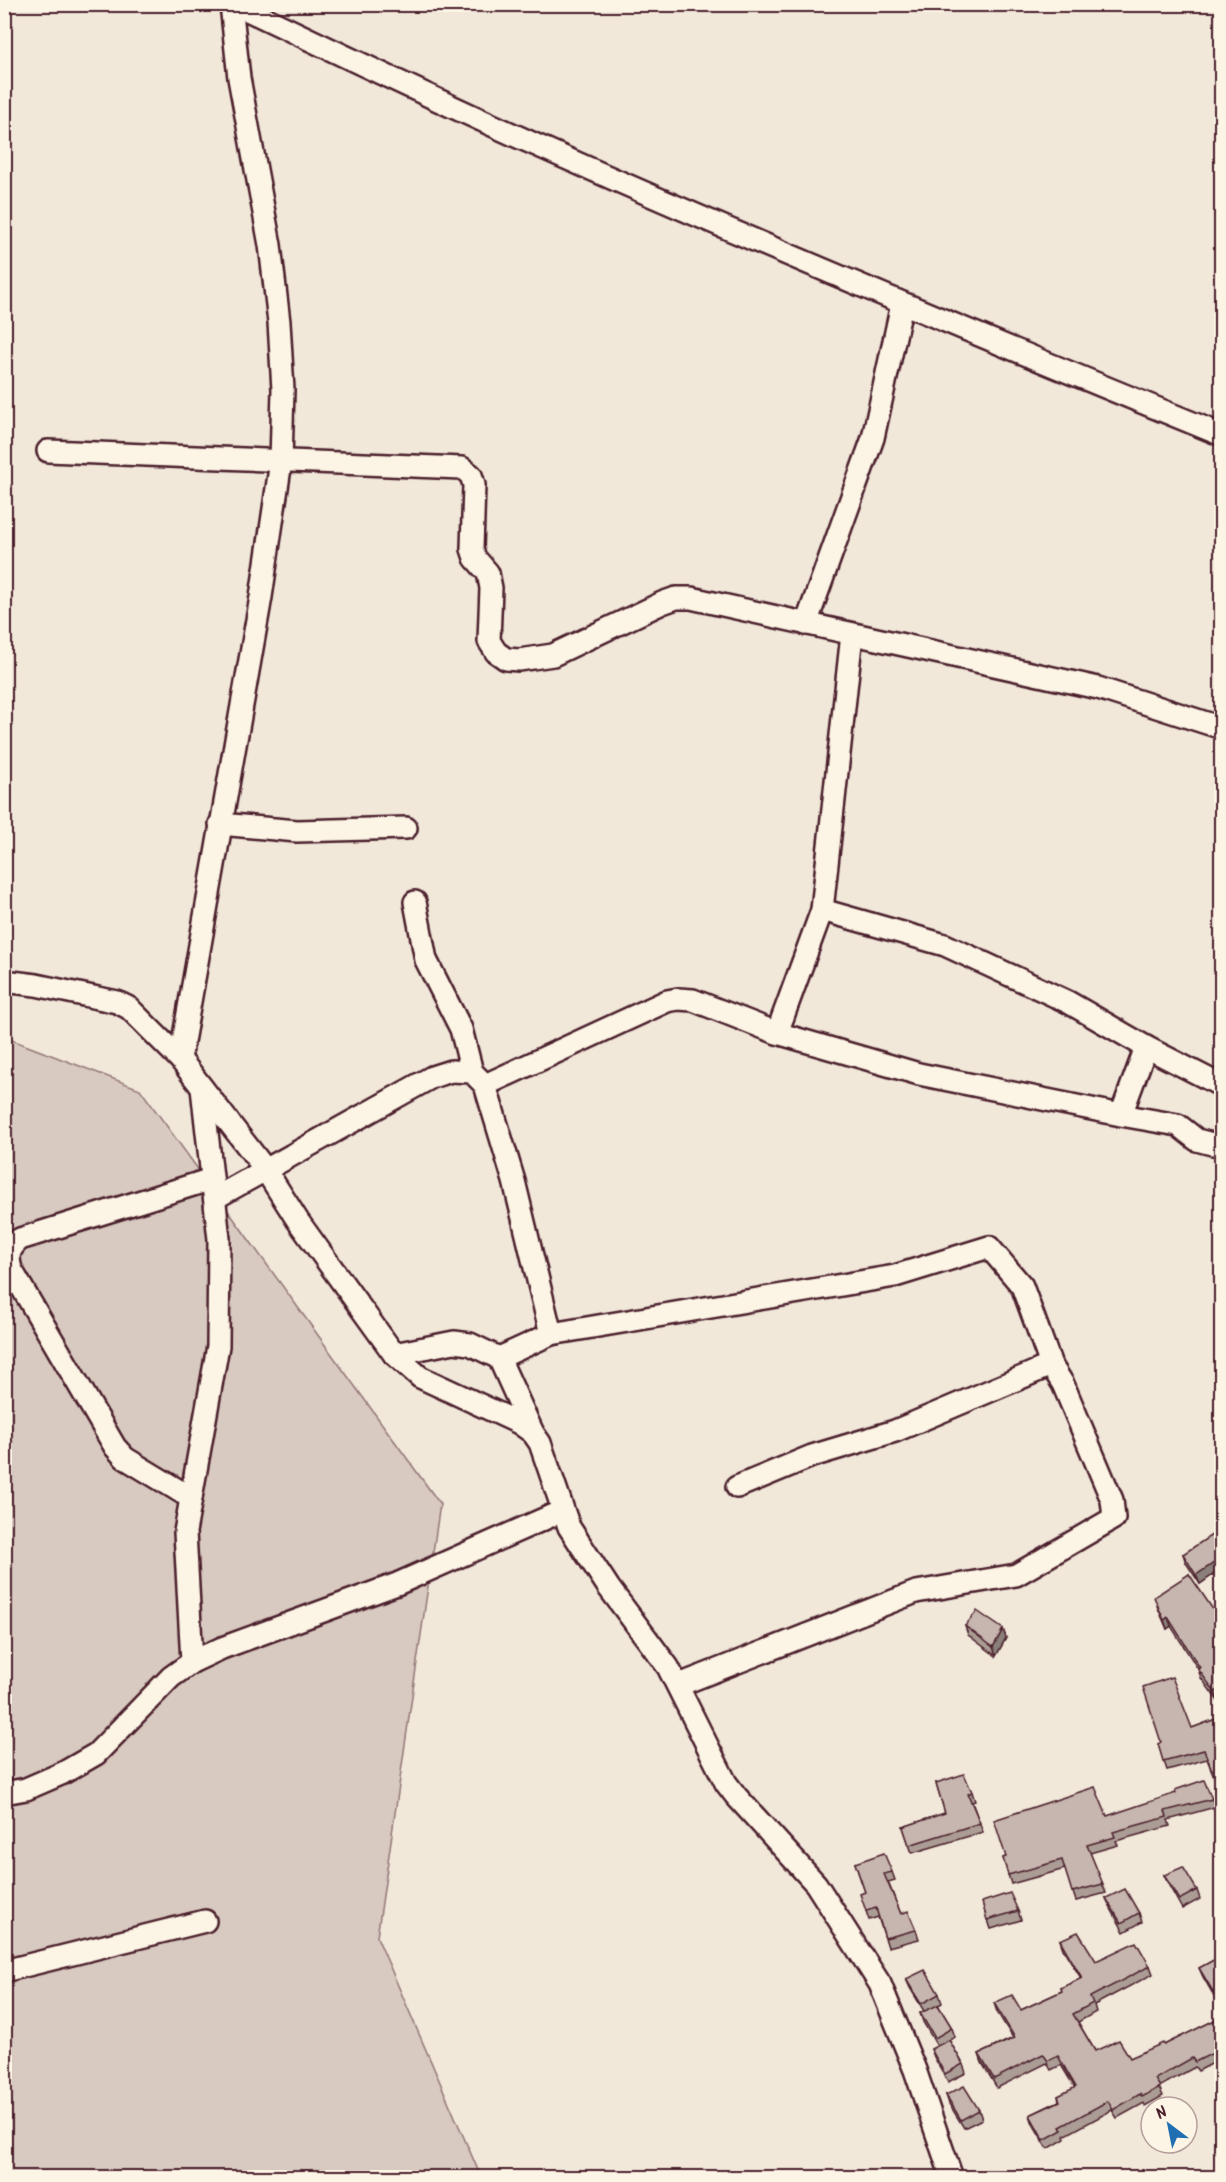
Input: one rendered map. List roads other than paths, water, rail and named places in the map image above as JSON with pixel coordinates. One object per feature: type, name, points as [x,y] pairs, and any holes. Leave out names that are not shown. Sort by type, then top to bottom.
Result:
[{"type":"street","points":[[180,1059],[261,597],[281,461],[283,390],[279,322],[270,245],[239,78],[233,4],[531,143],[902,304],[1221,435]]},
{"type":"street","points":[[806,624],[873,438],[902,304]]},
{"type":"street","points":[[48,451],[462,468],[471,475],[474,485],[472,549],[475,558],[488,573],[489,641],[496,652],[506,659],[519,660],[554,655],[676,597],[691,598],[1098,688],[1221,728]]},
{"type":"street","points":[[777,1033],[822,910],[852,634]]},
{"type":"street","points":[[220,824],[297,831],[406,828]]},
{"type":"street","points":[[415,902],[426,960],[461,1029],[514,1181],[551,1334]]},
{"type":"street","points":[[822,910],[945,945],[1068,1002],[1146,1047],[1221,1086]]},
{"type":"street","points":[[4,981],[36,985],[117,1002],[129,1008],[180,1059],[265,1169],[298,1221],[394,1354],[420,1377],[519,1423],[533,1433]]},
{"type":"street","points":[[191,1498],[125,1458],[115,1447],[10,1269],[7,1257],[11,1248],[20,1239],[213,1189],[265,1169],[432,1077],[451,1071],[478,1079],[668,1001],[693,1000],[777,1033],[918,1074],[1178,1125],[1197,1140],[1212,1144],[1221,1143]]},
{"type":"street","points":[[1121,1115],[1146,1047]]},
{"type":"street","points":[[192,1662],[185,1532],[218,1346],[219,1239],[202,1087]]},
{"type":"street","points":[[499,1358],[551,1334],[895,1276],[989,1247],[1022,1286],[1051,1365],[1064,1384],[1112,1500],[1114,1518],[1016,1575],[916,1592],[679,1685]]},
{"type":"street","points":[[394,1354],[454,1342],[470,1344],[499,1358],[533,1433],[540,1443],[569,1527],[609,1588],[652,1644],[679,1685],[726,1783],[816,1884],[880,1984],[915,2070],[952,2178]]},
{"type":"street","points":[[737,1486],[812,1455],[895,1431],[1051,1365]]},
{"type":"street","points":[[4,1793],[26,1789],[63,1773],[96,1754],[171,1677],[192,1662],[222,1648],[397,1584],[562,1511]]},
{"type":"street","points":[[4,1971],[205,1921]]}]
